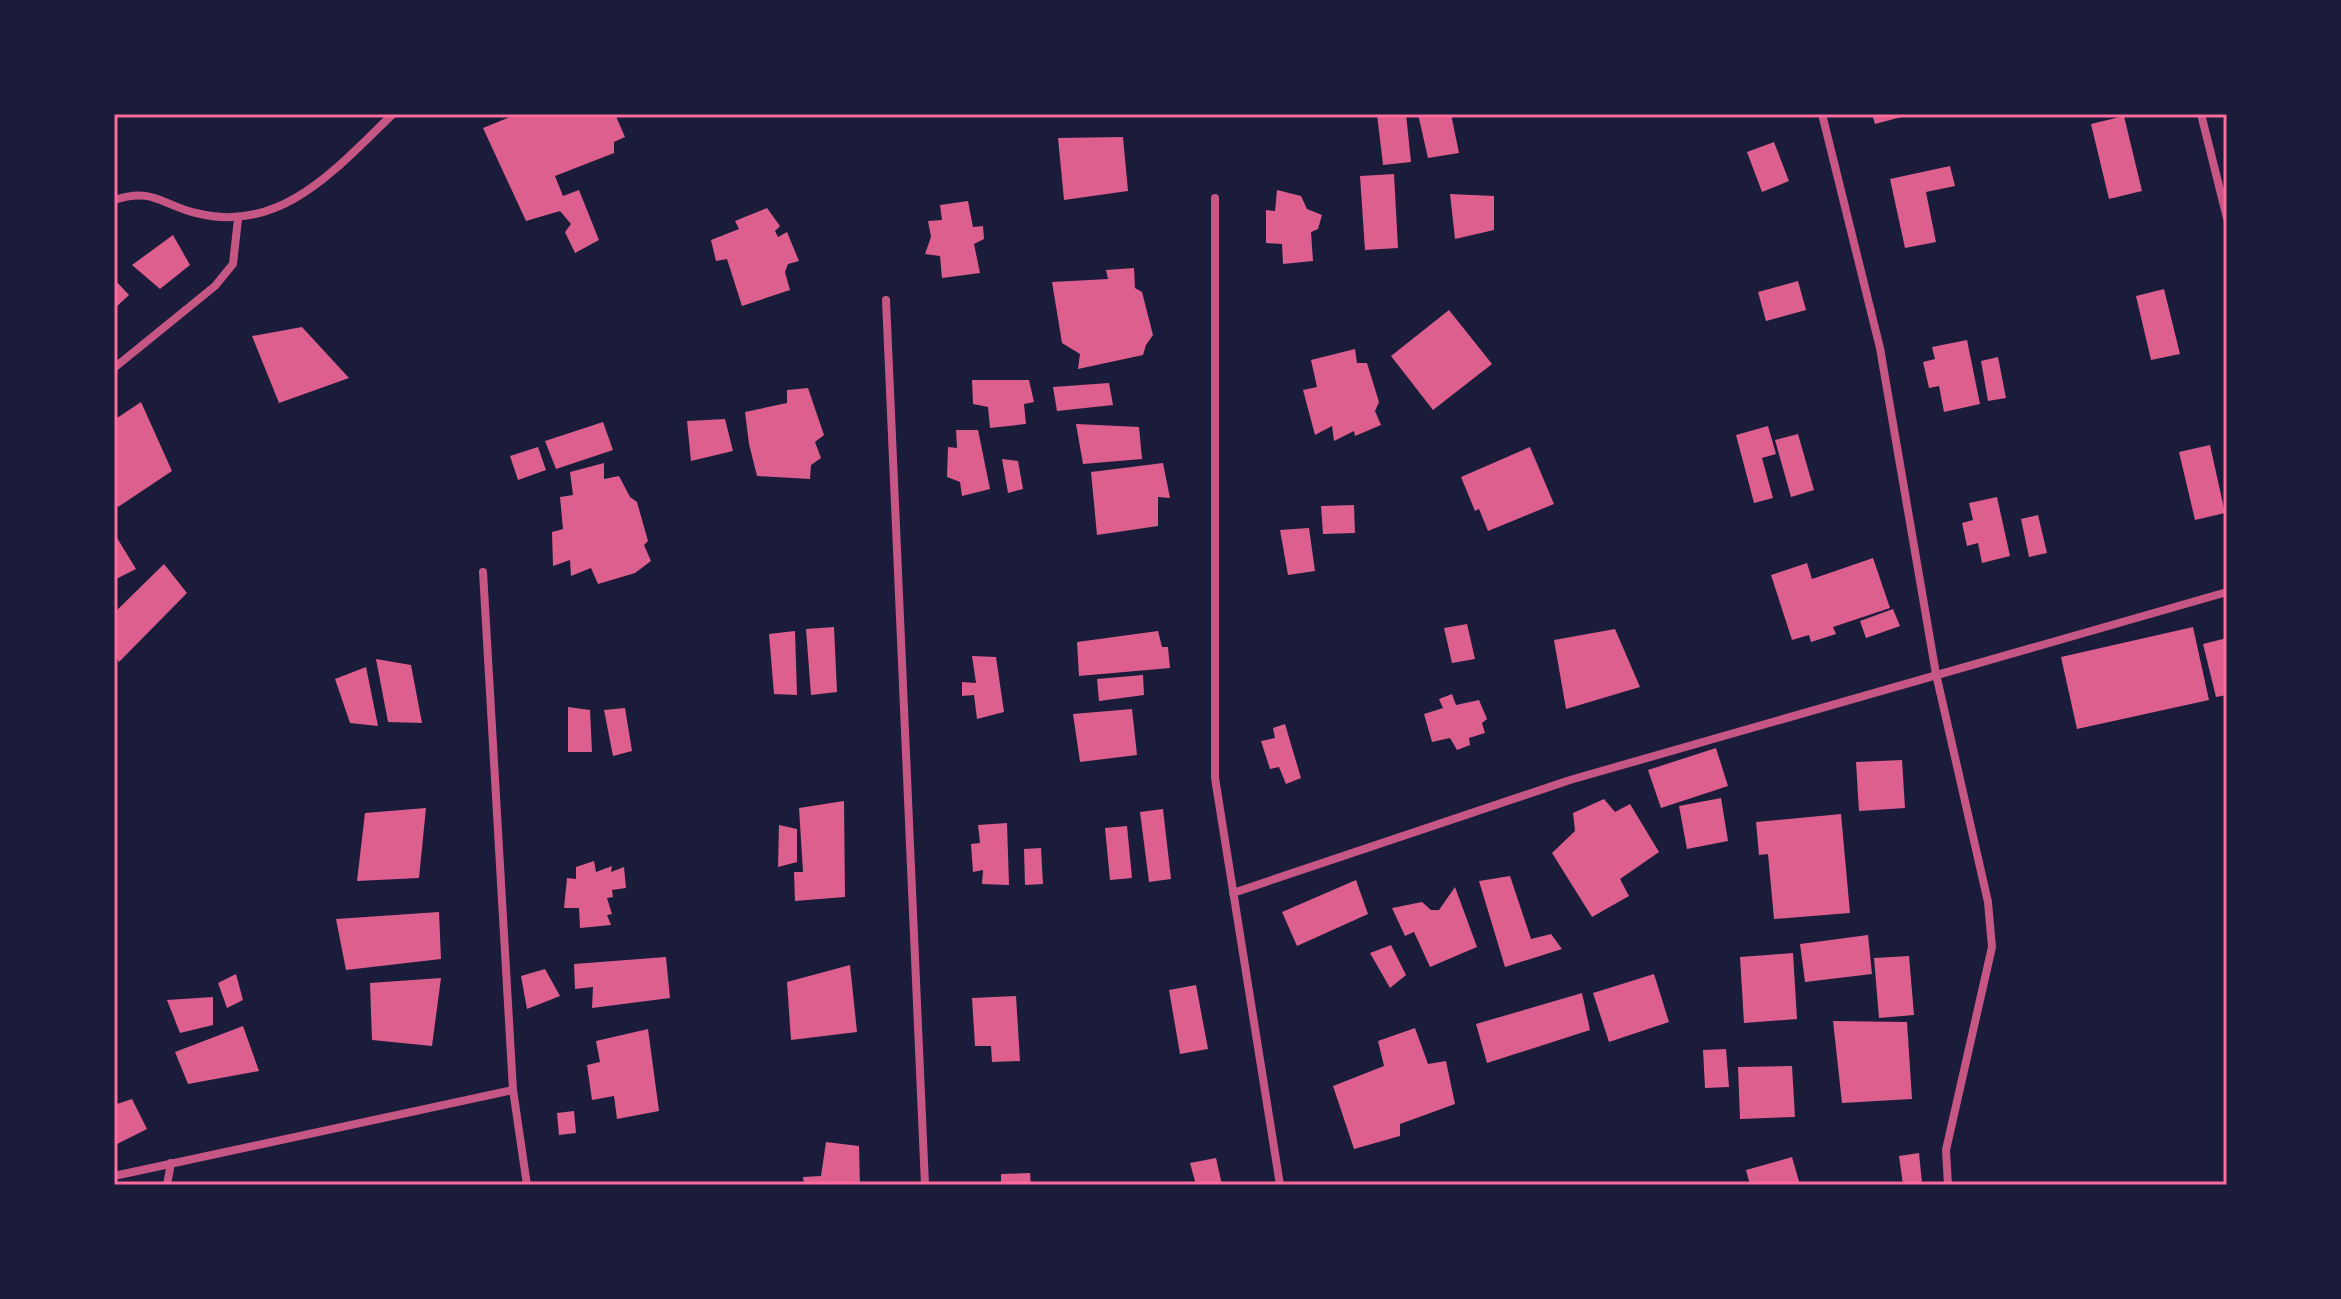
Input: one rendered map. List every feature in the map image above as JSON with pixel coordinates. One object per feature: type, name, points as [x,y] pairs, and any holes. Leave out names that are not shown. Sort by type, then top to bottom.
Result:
[{"type":"street","points":[[114,200],[126,196],[155,196],[195,213],[238,219],[276,208],[316,186],[393,114]]},
{"type":"street","points":[[1822,114],[1880,348],[1936,674],[1988,902],[1992,947],[1946,1150],[1948,1185]]},
{"type":"street","points":[[2201,114],[2227,218]]},
{"type":"street","points":[[1215,198],[1215,778],[1280,1185]]},
{"type":"street","points":[[114,368],[215,286],[233,264],[238,219]]},
{"type":"street","points":[[886,300],[925,1185]]},
{"type":"street","points":[[483,572],[513,1090],[527,1185]]},
{"type":"street","points":[[1233,893],[1570,780],[2227,592]]},
{"type":"street","points":[[114,1176],[513,1090]]},
{"type":"street","points":[[167,1185],[171,1163]]},
{"type":"building","points":[[517,114],[615,114],[625,137],[614,142],[614,153],[555,176],[563,196],[579,190],[599,240],[575,253],[565,232],[571,224],[560,211],[526,221],[483,128]]},
{"type":"building","points":[[1377,114],[1406,114],[1411,162],[1383,165]]},
{"type":"building","points":[[1418,114],[1451,114],[1459,153],[1428,158]]},
{"type":"building","points":[[1872,114],[1909,114],[1909,115],[1875,124]]},
{"type":"building","points":[[2124,116],[2142,191],[2109,199],[2091,124]]},
{"type":"building","points":[[1123,137],[1128,191],[1064,200],[1058,138]]},
{"type":"building","points":[[1774,142],[1789,181],[1762,192],[1747,152]]},
{"type":"building","points":[[1950,166],[1955,186],[1926,192],[1936,242],[1905,248],[1890,179]]},
{"type":"building","points":[[1394,174],[1398,248],[1365,250],[1360,176]]},
{"type":"building","points":[[1277,190],[1301,196],[1307,209],[1322,215],[1318,229],[1311,232],[1313,261],[1283,264],[1282,244],[1266,243],[1266,210],[1275,211]]},
{"type":"building","points":[[1450,194],[1494,196],[1494,230],[1455,239]]},
{"type":"building","points":[[968,201],[973,227],[983,226],[984,239],[974,244],[980,273],[942,278],[940,256],[925,254],[931,237],[928,221],[942,220],[940,205]]},
{"type":"building","points":[[767,208],[780,226],[775,231],[778,237],[787,232],[799,261],[788,264],[785,272],[790,290],[742,306],[727,259],[716,261],[711,240],[739,229],[735,221]]},
{"type":"building","points":[[173,235],[190,265],[160,289],[132,265]]},
{"type":"building","points":[[1134,268],[1135,288],[1142,292],[1153,335],[1143,355],[1078,369],[1080,354],[1062,343],[1052,282],[1108,279],[1106,270]]},
{"type":"building","points":[[114,279],[129,295],[114,309]]},
{"type":"building","points":[[1798,281],[1806,310],[1766,321],[1758,292]]},
{"type":"building","points":[[2164,289],[2180,354],[2151,360],[2136,296]]},
{"type":"building","points":[[1449,310],[1492,364],[1433,410],[1391,356]]},
{"type":"building","points":[[302,327],[349,378],[279,403],[252,336]]},
{"type":"building","points":[[1967,340],[1980,404],[1944,412],[1939,386],[1929,388],[1923,362],[1935,359],[1932,347]]},
{"type":"building","points":[[1355,349],[1357,363],[1367,363],[1379,402],[1375,411],[1381,425],[1355,436],[1354,431],[1334,441],[1332,426],[1315,435],[1303,390],[1317,387],[1311,360]]},
{"type":"building","points":[[1998,357],[2006,398],[1988,401],[1981,361]]},
{"type":"building","points":[[972,380],[1029,380],[1034,402],[1024,404],[1026,424],[990,428],[988,407],[973,404]]},
{"type":"building","points":[[1109,383],[1113,405],[1057,411],[1053,387]]},
{"type":"building","points":[[808,388],[824,435],[815,442],[821,458],[811,465],[810,479],[757,476],[745,412],[787,403],[787,390]]},
{"type":"building","points":[[141,402],[172,471],[118,507],[114,498],[114,420]]},
{"type":"building","points":[[725,419],[733,451],[691,461],[687,421]]},
{"type":"building","points":[[603,422],[613,450],[556,469],[545,441]]},
{"type":"building","points":[[1076,424],[1139,427],[1142,459],[1083,464]]},
{"type":"building","points":[[1768,426],[1776,454],[1762,458],[1773,498],[1754,503],[1736,435]]},
{"type":"building","points":[[956,430],[978,430],[990,489],[962,496],[960,482],[947,477],[948,447],[957,448]]},
{"type":"building","points":[[1798,434],[1814,490],[1791,497],[1775,440]]},
{"type":"building","points":[[2210,445],[2225,513],[2195,520],[2179,452]]},
{"type":"building","points":[[538,447],[546,470],[518,480],[510,456]]},
{"type":"building","points":[[1530,447],[1554,504],[1488,531],[1479,509],[1475,511],[1461,477]]},
{"type":"building","points":[[1002,459],[1018,461],[1023,489],[1008,493]]},
{"type":"building","points":[[604,463],[604,479],[619,476],[630,497],[637,502],[648,541],[644,545],[651,561],[635,573],[598,584],[591,568],[571,576],[570,560],[553,566],[552,532],[563,529],[560,497],[573,495],[570,472]]},
{"type":"building","points":[[1163,463],[1170,498],[1158,497],[1158,526],[1097,535],[1091,472]]},
{"type":"building","points":[[1997,497],[2010,556],[1982,563],[1978,543],[1967,546],[1962,523],[1973,520],[1969,503]]},
{"type":"building","points":[[1354,505],[1355,533],[1323,534],[1321,506]]},
{"type":"building","points":[[2038,515],[2047,553],[2029,557],[2021,519]]},
{"type":"building","points":[[1309,528],[1315,571],[1288,575],[1280,530]]},
{"type":"building","points":[[114,533],[136,569],[114,580]]},
{"type":"building","points":[[1873,558],[1890,608],[1833,627],[1836,634],[1811,642],[1809,635],[1792,640],[1771,575],[1807,563],[1812,579]]},
{"type":"building","points":[[164,564],[187,593],[119,662],[114,654],[114,613]]},
{"type":"building","points":[[1893,609],[1900,626],[1866,638],[1860,621]]},
{"type":"building","points":[[1467,624],[1475,659],[1452,663],[1444,628]]},
{"type":"building","points":[[834,627],[837,692],[811,695],[806,629]]},
{"type":"building","points":[[2193,627],[2209,700],[2077,729],[2061,657]]},
{"type":"building","points":[[1615,629],[1640,687],[1566,709],[1554,640]]},
{"type":"building","points":[[795,631],[797,695],[774,694],[769,634]]},
{"type":"building","points":[[1158,631],[1162,647],[1168,647],[1170,668],[1079,676],[1077,642]]},
{"type":"building","points":[[2227,638],[2227,695],[2216,697],[2203,644]]},
{"type":"building","points":[[972,656],[996,657],[1004,712],[977,719],[974,695],[962,696],[962,682],[976,683]]},
{"type":"building","points":[[376,659],[411,665],[422,723],[388,722]]},
{"type":"building","points":[[366,667],[378,726],[350,723],[335,679]]},
{"type":"building","points":[[1143,675],[1144,695],[1099,701],[1097,679]]},
{"type":"building","points":[[1452,694],[1456,705],[1479,700],[1487,719],[1482,723],[1485,733],[1469,738],[1470,745],[1457,750],[1450,738],[1432,742],[1424,714],[1443,708],[1439,699]]},
{"type":"building","points":[[568,707],[590,710],[592,752],[568,752]]},
{"type":"building","points":[[625,708],[632,751],[613,756],[604,710]]},
{"type":"building","points":[[1132,709],[1137,755],[1080,762],[1073,714]]},
{"type":"building","points":[[1285,724],[1301,778],[1286,784],[1279,767],[1270,769],[1261,741],[1275,738],[1273,728]]},
{"type":"building","points":[[1716,748],[1728,786],[1661,808],[1648,770]]},
{"type":"building","points":[[1902,760],[1905,808],[1859,811],[1856,762]]},
{"type":"building","points":[[1721,798],[1728,841],[1687,849],[1679,806]]},
{"type":"building","points":[[1604,799],[1615,812],[1630,804],[1659,852],[1620,879],[1629,896],[1592,917],[1552,853],[1575,831],[1573,813]]},
{"type":"building","points":[[844,801],[845,897],[795,901],[794,872],[803,872],[799,808]]},
{"type":"building","points":[[426,808],[419,878],[357,881],[365,813]]},
{"type":"building","points":[[1163,809],[1171,879],[1149,882],[1140,812]]},
{"type":"building","points":[[1841,814],[1850,913],[1774,919],[1768,854],[1759,855],[1756,822]]},
{"type":"building","points":[[1007,823],[1009,885],[982,884],[983,870],[973,872],[971,844],[980,843],[978,825]]},
{"type":"building","points":[[779,825],[797,829],[797,862],[778,867]]},
{"type":"building","points":[[1127,826],[1132,878],[1110,880],[1105,828]]},
{"type":"building","points":[[1041,848],[1043,884],[1025,885],[1024,849]]},
{"type":"building","points":[[594,861],[596,872],[612,866],[611,872],[624,867],[626,888],[612,890],[613,897],[607,898],[612,914],[607,915],[611,925],[580,928],[579,908],[564,908],[567,878],[576,879],[576,867]]},
{"type":"building","points":[[1510,876],[1531,939],[1551,934],[1562,949],[1505,967],[1479,881]]},
{"type":"building","points":[[1356,880],[1368,914],[1297,946],[1282,912]]},
{"type":"building","points":[[1455,887],[1477,947],[1430,967],[1414,932],[1405,936],[1392,908],[1422,902],[1431,910],[1439,910]]},
{"type":"building","points":[[439,912],[441,959],[346,970],[336,919]]},
{"type":"building","points":[[1868,935],[1872,974],[1805,982],[1800,944]]},
{"type":"building","points":[[1391,945],[1406,975],[1390,988],[1370,953]]},
{"type":"building","points":[[1793,953],[1797,1019],[1744,1023],[1740,957]]},
{"type":"building","points":[[1909,956],[1914,1015],[1879,1018],[1874,958]]},
{"type":"building","points":[[666,957],[670,998],[592,1008],[593,987],[575,989],[574,964]]},
{"type":"building","points":[[850,965],[857,1032],[791,1040],[787,982]]},
{"type":"building","points":[[545,969],[560,996],[527,1009],[521,976]]},
{"type":"building","points":[[236,974],[243,1000],[227,1008],[218,983]]},
{"type":"building","points":[[1654,974],[1669,1022],[1609,1042],[1593,993]]},
{"type":"building","points":[[441,978],[432,1046],[372,1040],[370,983]]},
{"type":"building","points":[[1196,985],[1208,1049],[1180,1054],[1169,990]]},
{"type":"building","points":[[1582,993],[1590,1030],[1487,1063],[1476,1024]]},
{"type":"building","points":[[1016,996],[1020,1061],[992,1062],[991,1046],[975,1046],[972,998]]},
{"type":"building","points":[[213,997],[213,1025],[180,1033],[167,1000]]},
{"type":"building","points":[[1833,1021],[1907,1022],[1912,1099],[1842,1103]]},
{"type":"building","points":[[243,1026],[259,1071],[188,1084],[175,1052]]},
{"type":"building","points":[[1415,1028],[1428,1064],[1446,1061],[1455,1104],[1400,1124],[1400,1136],[1354,1149],[1333,1086],[1384,1066],[1378,1041]]},
{"type":"building","points":[[648,1029],[659,1111],[617,1119],[614,1096],[592,1100],[587,1065],[600,1062],[596,1041]]},
{"type":"building","points":[[1726,1049],[1729,1087],[1705,1088],[1703,1050]]},
{"type":"building","points":[[1792,1066],[1795,1117],[1740,1119],[1738,1067]]},
{"type":"building","points":[[132,1099],[147,1129],[117,1144],[114,1105]]},
{"type":"building","points":[[574,1111],[576,1133],[559,1135],[557,1113]]},
{"type":"building","points":[[826,1142],[859,1146],[860,1185],[804,1185],[803,1177],[821,1176]]},
{"type":"building","points":[[1919,1153],[1922,1183],[1903,1185],[1899,1156]]},
{"type":"building","points":[[1792,1157],[1800,1185],[1750,1185],[1746,1170]]},
{"type":"building","points":[[1216,1158],[1222,1185],[1196,1185],[1190,1163]]},
{"type":"building","points":[[1030,1173],[1031,1185],[1001,1185],[1001,1174]]}]
